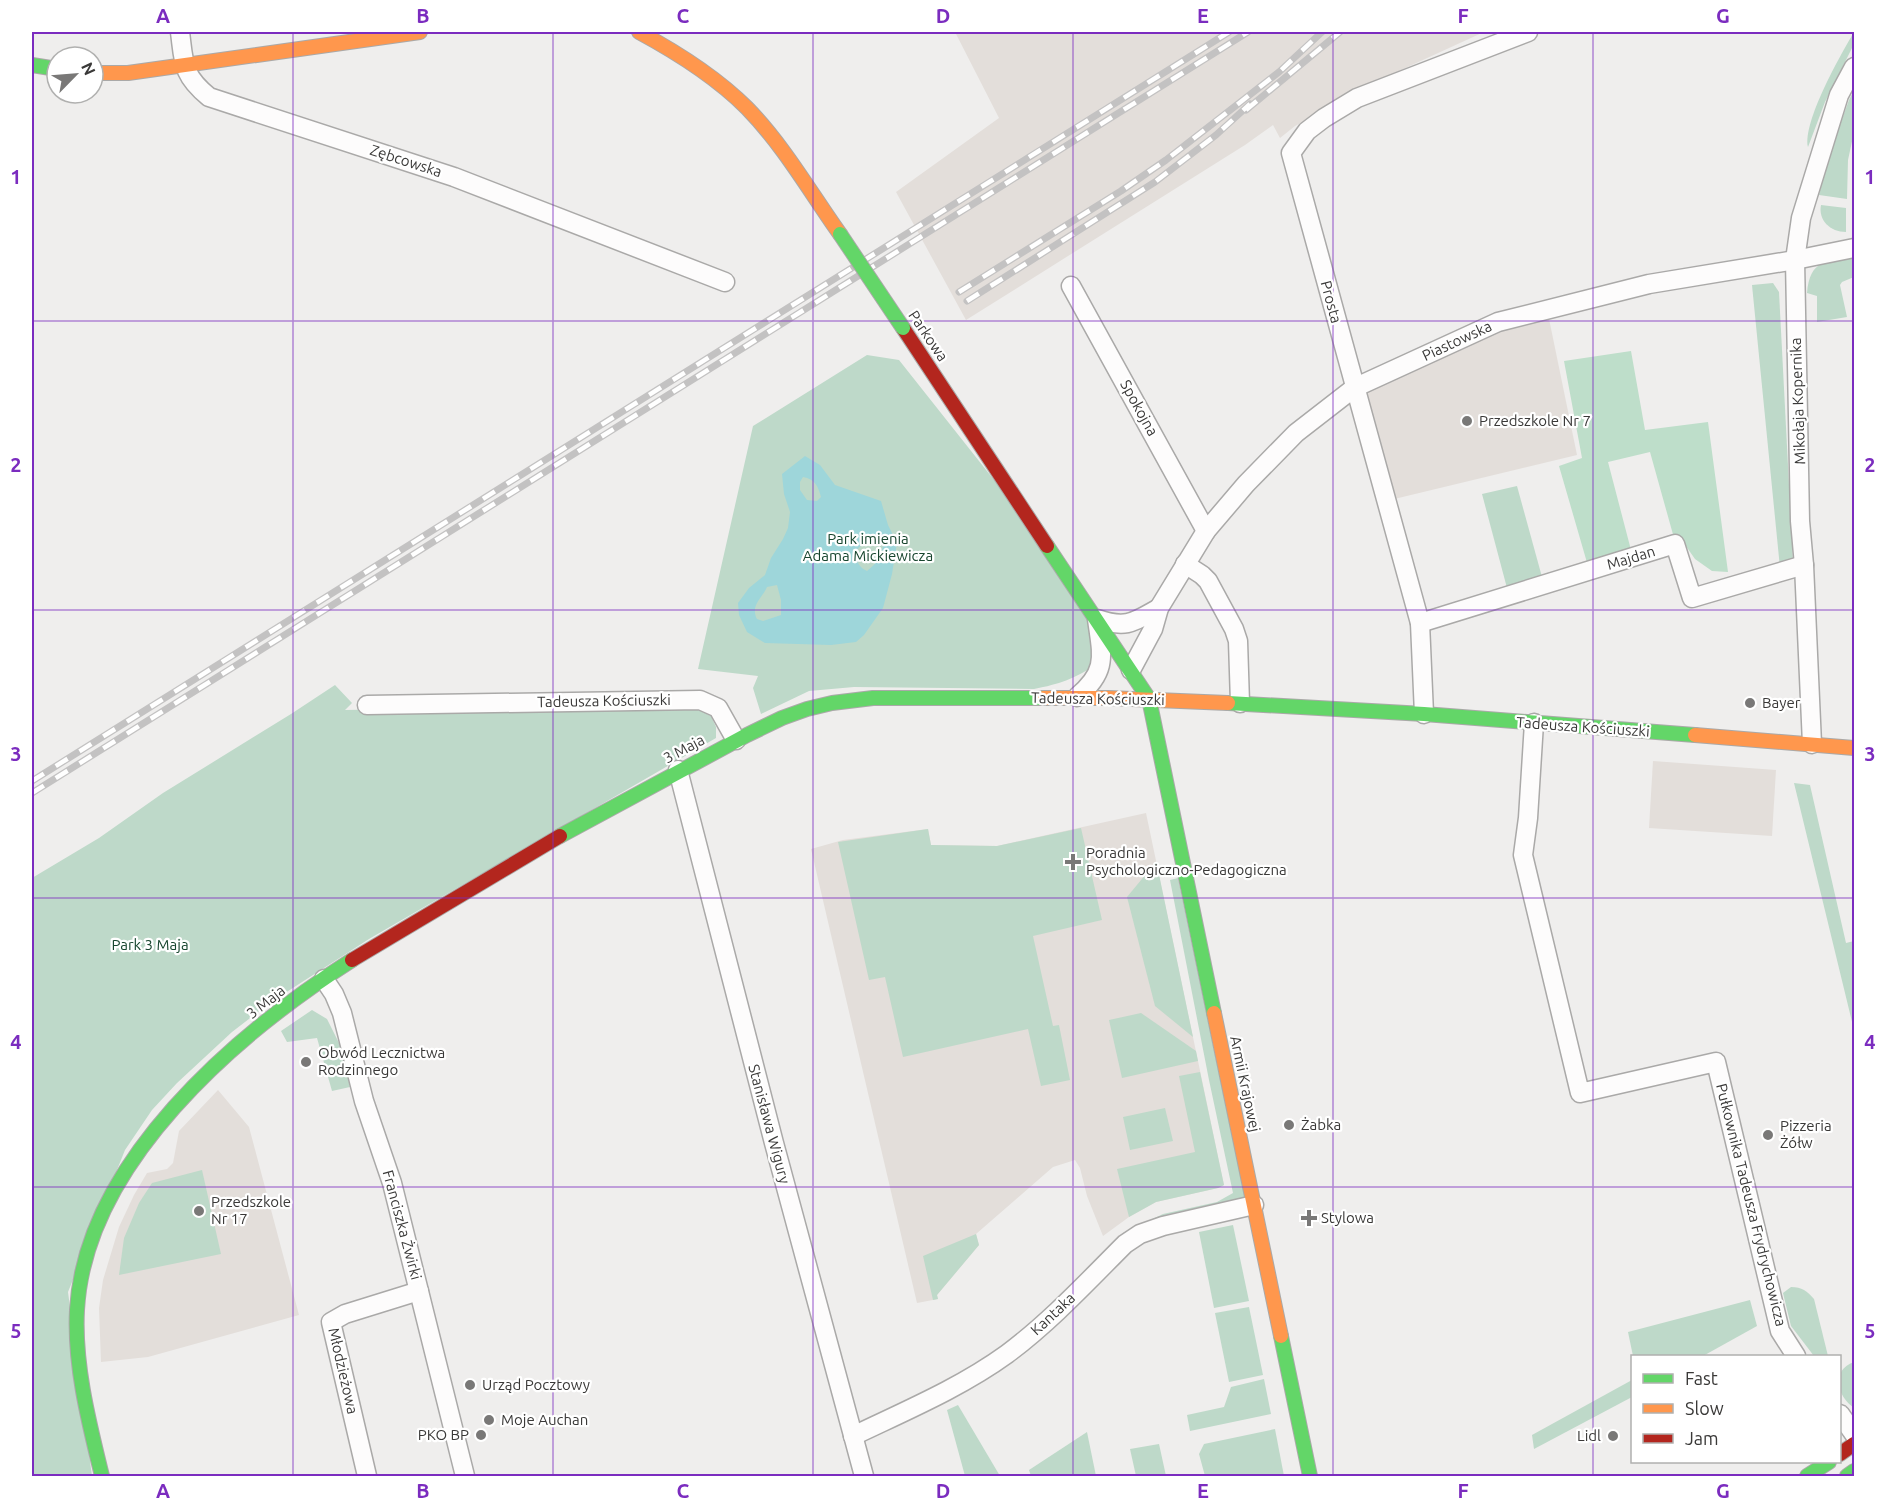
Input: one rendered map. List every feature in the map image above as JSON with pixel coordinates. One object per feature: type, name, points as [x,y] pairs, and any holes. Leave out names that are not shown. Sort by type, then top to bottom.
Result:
[{"type":"street","points":[[180,32],[184,65]]},
{"type":"street","points":[[105,73],[128,73],[420,32]]},
{"type":"street","name":"Parkowa","points":[[639,32],[711,76],[748,109],[786,156],[1149,699]]},
{"type":"street","name":"Prosta","points":[[1424,714],[1420,623],[1291,153],[1307,131],[1357,98],[1528,32]]},
{"type":"street","name":"Zębcowska","points":[[184,65],[190,79],[209,97],[454,177],[725,282]]},
{"type":"street","name":"Mikołaja Kopernika","points":[[1812,744],[1800,521],[1795,260],[1804,206],[1839,95],[1854,67]]},
{"type":"street","name":"Piastowska","points":[[1131,670],[1153,629],[1159,608],[1206,531],[1246,484],[1296,433],[1354,388],[1498,322],[1649,284],[1854,248]]},
{"type":"street","name":"Spokojna","points":[[1071,286],[1206,531]]},
{"type":"street","name":"Majdan","points":[[1420,623],[1675,544],[1692,598],[1804,565]]},
{"type":"street","points":[[1185,564],[1208,581],[1234,629],[1238,641],[1240,703]]},
{"type":"street","points":[[1077,697],[1096,677],[1100,669],[1101,648],[1097,619],[1111,624],[1124,625],[1159,608]]},
{"type":"street","name":"Tadeusza Kościuszki","points":[[367,705],[700,700],[718,708],[736,740],[797,712],[845,700],[1077,697],[1149,699],[1424,714],[1854,748]]},
{"type":"street","name":"Armii Krajowej","points":[[1149,699],[1310,1476]]},
{"type":"street","name":"Pułkownika Tadeusza Frydrychowicza","points":[[1534,723],[1528,818],[1523,855],[1580,1093],[1716,1062],[1780,1331],[1795,1355]]},
{"type":"street","name":"3 Maja","points":[[102,1476],[84,1391],[76,1324],[83,1268],[106,1207],[133,1158],[180,1103],[216,1066],[252,1034],[324,979],[494,873],[736,740]]},
{"type":"street","name":"Stanisława Wigury","points":[[678,770],[774,1143],[864,1476]]},
{"type":"street","name":"Franciszka Żwirki","points":[[324,979],[342,1013],[364,1101],[392,1183],[465,1476]]},
{"type":"street","name":"Kantaka","points":[[853,1436],[951,1389],[1006,1355],[1034,1333],[1125,1244],[1140,1234],[1163,1226],[1254,1204]]},
{"type":"street","name":"Młodzieżowa","points":[[367,1476],[331,1322],[345,1314],[419,1291]]},
{"type":"street","points":[[1841,1417],[1854,1434]]},
{"type":"street","points":[[1841,1453],[1854,1444]]},
{"type":"street","points":[[1807,1476],[1827,1463]]},
{"type":"street","points":[[1847,1476],[1854,1471]]},
{"type":"shaded area","points":[[955,32],[1484,32],[1366,86],[1295,126],[1280,138],[1273,125],[1245,145],[966,320],[896,192],[999,118]]},
{"type":"shaded area","name":"Przedszkole Nr 7","points":[[1547,309],[1577,455],[1386,501],[1354,388]]},
{"type":"shaded area","points":[[1653,761],[1776,770],[1772,836],[1649,828]]},
{"type":"shaded area","points":[[1146,813],[1224,1185],[1156,1202],[1129,1217],[1103,1236],[1087,1196],[1080,1168],[1075,1160],[1053,1167],[976,1234],[979,1245],[937,1295],[938,1299],[917,1303],[811,849],[843,840],[928,829],[931,845],[997,846]]},
{"type":"shaded area","name":"Przedszkole Nr 17","points":[[218,1090],[249,1127],[299,1315],[148,1357],[101,1362],[99,1308],[103,1280],[119,1227],[147,1173],[167,1169],[173,1163],[179,1131]]},
{"type":"green space","points":[[1854,32],[1854,44],[1825,102],[1808,147],[1811,121],[1817,106]]},
{"type":"green space","points":[[1854,90],[1854,132],[1848,160],[1847,199],[1819,195],[1826,163]]},
{"type":"green space","points":[[1821,205],[1846,208],[1846,232],[1835,230],[1826,224],[1821,216]]},
{"type":"green space","points":[[1854,256],[1854,277],[1840,285],[1847,317],[1817,322],[1817,296],[1807,293],[1812,274],[1816,268],[1828,261]]},
{"type":"green space","points":[[1773,283],[1779,292],[1793,562],[1780,568],[1752,285]]},
{"type":"green space","points":[[1631,351],[1645,430],[1708,422],[1728,572],[1712,571],[1695,559],[1681,539],[1674,538],[1650,452],[1608,462],[1631,550],[1588,566],[1559,466],[1582,458],[1564,361]]},
{"type":"green space","name":"Park imienia Adama Mickiewicza","points":[[867,355],[899,360],[998,485],[1104,636],[1096,665],[1066,680],[1034,689],[854,687],[809,691],[761,714],[753,688],[758,676],[698,669],[753,426]]},
{"type":"green space","points":[[1517,486],[1542,577],[1507,588],[1482,494]]},
{"type":"green space","name":"Park 3 Maja","points":[[335,685],[352,703],[345,710],[685,704],[711,716],[716,727],[716,738],[369,939],[271,1002],[232,1032],[177,1083],[152,1110],[125,1150],[68,1292],[92,1476],[32,1476],[32,878],[99,838],[163,793]]},
{"type":"green space","points":[[1794,783],[1810,785],[1846,943],[1854,941],[1854,1030]]},
{"type":"green space","points":[[1081,828],[1102,920],[1033,936],[1053,1026],[1059,1025],[1070,1080],[1041,1086],[1028,1029],[903,1057],[885,977],[869,980],[838,842],[928,829],[931,845],[997,846]]},
{"type":"green space","points":[[1156,862],[1193,1037],[1155,1006],[1127,897]]},
{"type":"green space","points":[[1178,878],[1245,1198],[1126,1240],[1123,1233],[1163,1214],[1217,1202],[1233,1193],[1170,880]]},
{"type":"green space","points":[[312,1010],[327,1019],[342,1049],[350,1087],[332,1091],[317,1038],[287,1042],[281,1031]]},
{"type":"green space","points":[[1141,1013],[1196,1051],[1198,1061],[1122,1078],[1109,1020]]},
{"type":"green space","points":[[1200,1072],[1224,1185],[1156,1202],[1129,1217],[1117,1169],[1195,1152],[1179,1076]]},
{"type":"green space","points":[[1165,1108],[1173,1141],[1130,1150],[1123,1117]]},
{"type":"green space","points":[[202,1170],[221,1254],[119,1275],[124,1238],[139,1203],[152,1183]]},
{"type":"green space","points":[[1233,1225],[1249,1301],[1214,1308],[1199,1232]]},
{"type":"green space","points":[[976,1234],[979,1245],[937,1295],[938,1299],[933,1300],[923,1256]]},
{"type":"green space","points":[[1791,1287],[1798,1288],[1814,1299],[1828,1355],[1813,1355],[1791,1326],[1783,1293]]},
{"type":"green space","points":[[1750,1300],[1757,1326],[1705,1355],[1633,1355],[1628,1332]]},
{"type":"green space","points":[[1249,1307],[1263,1375],[1229,1382],[1215,1313]]},
{"type":"green space","points":[[1854,1362],[1854,1408],[1841,1393],[1841,1371]]},
{"type":"green space","points":[[1264,1379],[1271,1414],[1190,1431],[1187,1415],[1224,1407],[1231,1387]]},
{"type":"green space","points":[[1631,1381],[1631,1398],[1534,1449],[1532,1435]]},
{"type":"green space","points":[[958,1405],[1000,1476],[965,1476],[947,1410]]},
{"type":"green space","points":[[1275,1429],[1284,1476],[1205,1476],[1199,1454],[1204,1444]]},
{"type":"green space","points":[[1087,1432],[1096,1476],[1031,1476],[1029,1470]]},
{"type":"green space","points":[[1159,1444],[1166,1476],[1136,1476],[1130,1449]]},
{"type":"water","points":[[805,456],[820,465],[835,485],[881,501],[888,525],[897,543],[892,574],[883,608],[864,635],[856,642],[831,645],[765,643],[747,632],[739,615],[738,603],[749,588],[765,575],[771,558],[788,528],[790,512],[784,494],[782,474]],"holes":[[[803,477],[810,479],[817,486],[821,497],[817,501],[807,500],[800,490]],[[875,534],[883,546],[878,560],[867,571],[858,563],[856,557],[858,549]],[[777,585],[781,600],[781,615],[763,621],[757,619],[755,610],[767,587]]]},
{"type":"railway","points":[[32,781],[1229,32]]},
{"type":"railway","points":[[32,793],[1248,32]]},
{"type":"railway","points":[[959,292],[1121,191],[1166,160],[1279,72],[1322,32]]},
{"type":"railway","points":[[1246,110],[1340,32]]},
{"type":"railway","points":[[967,301],[1155,182],[1216,135],[1250,104]]},
{"type":"traffic: fast","points":[[32,65],[45,67]]},
{"type":"traffic: fast","points":[[840,234],[903,328]]},
{"type":"traffic: fast","points":[[1047,546],[1149,699],[1214,1013]]},
{"type":"traffic: fast","points":[[560,836],[747,735],[807,709],[832,703],[873,698],[1043,698]]},
{"type":"traffic: fast","points":[[1228,703],[1424,714],[1695,735]]},
{"type":"traffic: fast","points":[[102,1476],[80,1373],[77,1310],[86,1256],[107,1204],[137,1154],[174,1108],[216,1065],[261,1025],[352,960]]},
{"type":"traffic: fast","points":[[1281,1336],[1310,1476]]},
{"type":"traffic: fast","points":[[1807,1476],[1827,1463]]},
{"type":"traffic: fast","points":[[1847,1476],[1854,1471]]},
{"type":"traffic: slow","points":[[105,73],[128,73],[420,32]]},
{"type":"traffic: slow","points":[[639,32],[696,66],[747,108],[785,153],[840,234]]},
{"type":"traffic: slow","points":[[1043,698],[1228,703]]},
{"type":"traffic: slow","points":[[1695,735],[1854,748]]},
{"type":"traffic: slow","points":[[1214,1013],[1281,1336]]},
{"type":"traffic: jam","points":[[903,328],[1047,546]]},
{"type":"traffic: jam","points":[[352,960],[560,836]]},
{"type":"traffic: jam","points":[[1841,1453],[1854,1444]]},
{"type":"place","name":"Przedszkole Nr 7","points":[[1467,421]]},
{"type":"place","name":"Bayer","points":[[1750,703]]},
{"type":"place","name":"Poradnia Psychologiczno-Pedagogiczna","points":[[1073,862]]},
{"type":"place","name":"Obwód Lecznictwa Rodzinnego","points":[[306,1062]]},
{"type":"place","name":"Żabka","points":[[1289,1125]]},
{"type":"place","name":"Pizzeria Żółw","points":[[1768,1135]]},
{"type":"place","name":"Przedszkole Nr 17","points":[[199,1211]]},
{"type":"place","name":"Stylowa","points":[[1309,1218]]},
{"type":"place","name":"Urząd Pocztowy","points":[[470,1385]]},
{"type":"place","name":"Moje Auchan","points":[[489,1420]]},
{"type":"place","name":"PKO BP","points":[[481,1435]]},
{"type":"place","name":"Lidl","points":[[1613,1436]]}]
